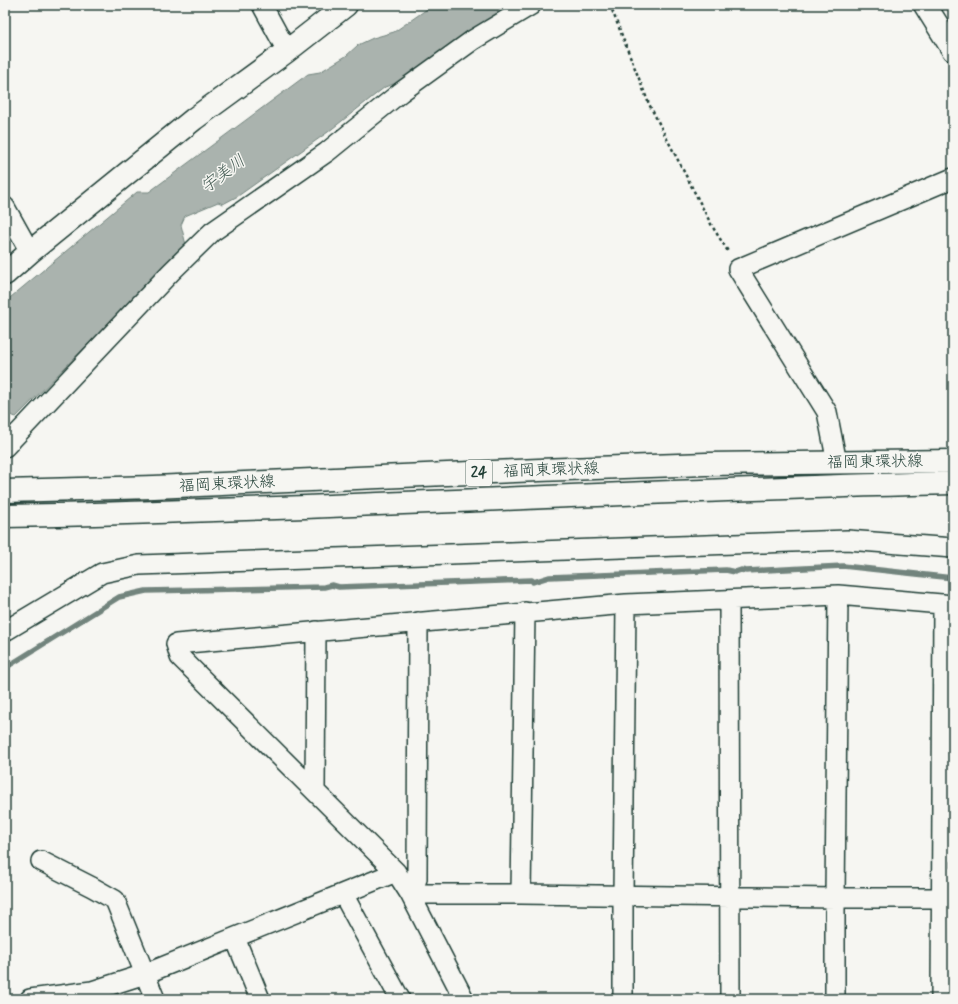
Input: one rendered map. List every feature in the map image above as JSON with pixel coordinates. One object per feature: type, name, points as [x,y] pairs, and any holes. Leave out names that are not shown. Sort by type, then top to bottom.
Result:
[{"type":"main road","points":[[5,274],[194,119],[287,51],[346,5]]},
{"type":"main road","points":[[925,5],[953,50]]},
{"type":"main road","name":"福岡東環状線","points":[[5,491],[154,488],[539,470],[706,464],[953,460]]},
{"type":"main road","name":"福岡東環状線","points":[[5,516],[168,512],[953,483]]},
{"type":"street","points":[[262,5],[287,51]]},
{"type":"street","points":[[5,447],[117,328],[212,232],[327,152],[401,92],[473,40],[531,5]]},
{"type":"street","points":[[837,463],[827,412],[738,269],[953,178]]},
{"type":"street","points":[[5,207],[30,252]]},
{"type":"street","points":[[5,631],[102,573],[140,565],[847,540],[953,548]]},
{"type":"street","points":[[835,999],[838,595]]},
{"type":"street","points":[[464,999],[410,894],[396,872],[180,657],[176,644],[626,604],[838,595],[948,605],[947,898],[941,999]]},
{"type":"street","points":[[729,600],[730,999]]},
{"type":"street","points":[[623,999],[626,604]]},
{"type":"street","points":[[521,894],[525,612]]},
{"type":"street","points":[[410,894],[417,879],[418,622]]},
{"type":"street","points":[[315,791],[316,631]]},
{"type":"street","points":[[41,861],[115,900],[155,999]]},
{"type":"street","points":[[30,999],[92,991],[145,974],[396,872]]},
{"type":"street","points":[[343,894],[400,999]]},
{"type":"street","points":[[410,894],[947,898]]},
{"type":"street","points":[[235,938],[260,999]]},
{"type":"path","points":[[610,5],[649,104],[712,226],[738,269]]},
{"type":"water","name":"宇美川","points":[[433,5],[515,5],[399,82],[385,87],[328,132],[238,196],[223,204],[218,202],[185,216],[181,225],[186,245],[16,417],[5,413],[5,302],[137,192],[149,192],[308,74],[320,72],[346,56],[358,45],[373,38],[394,32]]},
{"type":"waterway","points":[[5,668],[119,597],[146,591],[324,587],[332,585],[339,587],[532,580],[533,582],[549,577],[726,570],[735,572],[741,570],[843,566],[953,578]]}]
